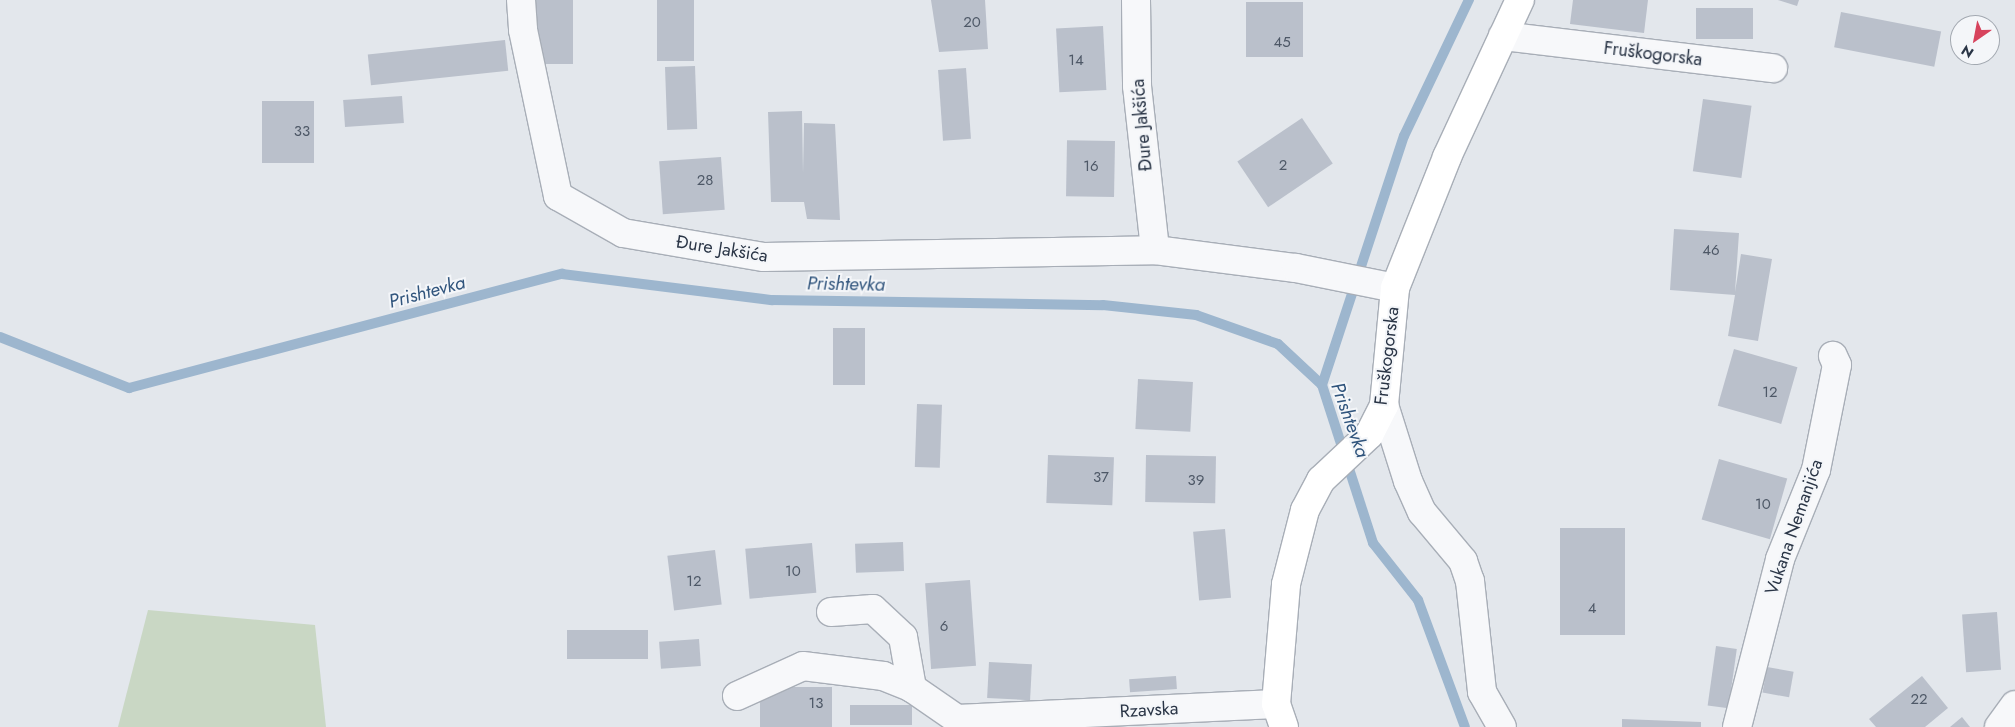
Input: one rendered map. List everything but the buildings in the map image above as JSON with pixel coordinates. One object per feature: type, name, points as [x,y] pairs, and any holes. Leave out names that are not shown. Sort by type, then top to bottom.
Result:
[{"type":"street","name":"Đure Jakšića","points":[[521,0],[523,30],[558,196],[623,233],[764,258],[1155,250],[1296,268],[1395,288]]},
{"type":"street","name":"Đure Jakšića","points":[[1136,0],[1137,86],[1155,250]]},
{"type":"street","name":"Fruškogorska","points":[[1280,715],[1286,584],[1305,510],[1321,480],[1369,435],[1384,406],[1395,288],[1447,157],[1520,0]]},
{"type":"street","name":"Fruškogorska","points":[[1503,36],[1773,68]]},
{"type":"street","name":"Vukana Nemanjića","points":[[1737,727],[1780,559],[1816,470],[1837,365],[1834,356]]},
{"type":"street","points":[[1384,406],[1408,481],[1422,512],[1463,561],[1470,580],[1482,692],[1502,727]]},
{"type":"street","points":[[831,612],[873,609],[903,637],[912,688]]},
{"type":"street","name":"Rzavska","points":[[737,696],[803,666],[883,676],[912,688],[957,719],[1280,715]]},
{"type":"street","points":[[1999,727],[2015,705]]},
{"type":"green space","points":[[148,610],[315,625],[326,727],[118,727]]},
{"type":"waterway","points":[[1322,385],[1404,136],[1469,0]]},
{"type":"waterway","name":"Prishtevka","points":[[0,337],[129,388],[562,274],[772,300],[1103,305],[1196,315],[1278,344],[1322,385],[1373,543],[1418,600],[1465,727]]}]
